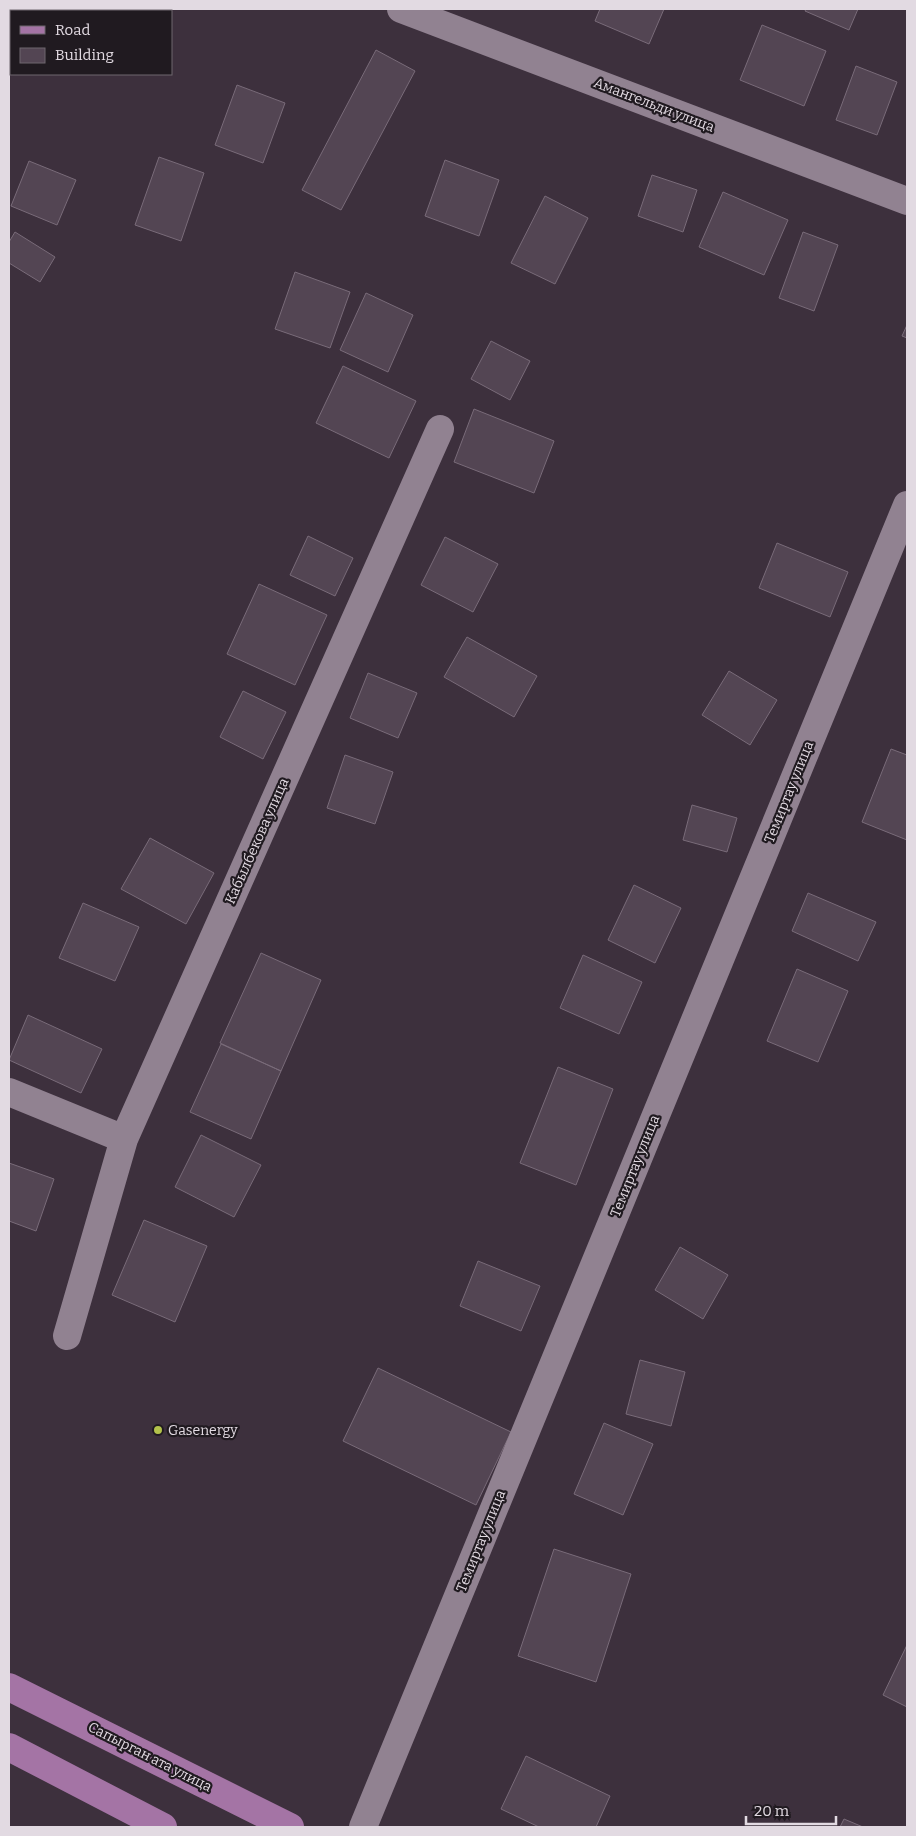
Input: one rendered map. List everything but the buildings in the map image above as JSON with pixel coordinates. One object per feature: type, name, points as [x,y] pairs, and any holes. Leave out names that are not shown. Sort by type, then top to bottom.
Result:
[{"type":"main road","name":"Сапырган ата улица","points":[[9,1687],[290,1827]]},
{"type":"main road","points":[[9,1747],[163,1827]]},
{"type":"street","name":"Амангельди улица","points":[[401,9],[907,201]]},
{"type":"street","name":"Кабылбекова улица","points":[[67,1336],[124,1139],[440,429]]},
{"type":"street","name":"Темиртау улица","points":[[363,1827],[907,506]]},
{"type":"street","points":[[9,1092],[124,1139]]},
{"type":"place","name":"Gasenergy","points":[[158,1430]]}]
